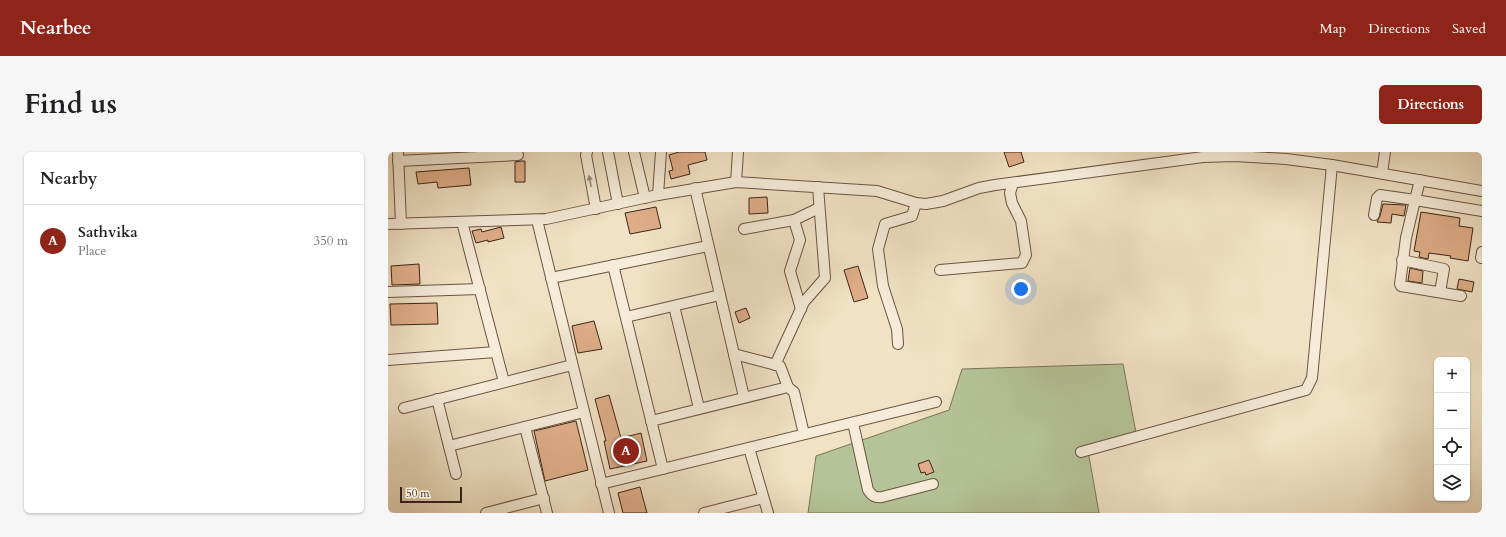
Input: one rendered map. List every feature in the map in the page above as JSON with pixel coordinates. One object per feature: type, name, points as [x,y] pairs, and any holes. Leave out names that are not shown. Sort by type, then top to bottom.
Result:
[{"type":"street","points":[[587,152],[586,155],[596,209]]},
{"type":"street","points":[[608,152],[618,204]]},
{"type":"street","points":[[634,152],[645,198]]},
{"type":"street","points":[[658,195],[661,152]]},
{"type":"street","points":[[736,182],[738,152]]},
{"type":"street","points":[[1382,173],[1385,152]]},
{"type":"street","points":[[401,224],[398,156],[518,155]]},
{"type":"street","points":[[388,224],[546,219],[658,195],[736,182],[877,191],[916,203],[926,204],[934,203],[979,188],[1203,157],[1256,156],[1332,165],[1482,191]]},
{"type":"street","points":[[1081,452],[1306,390],[1312,378],[1332,165]]},
{"type":"street","points":[[1420,180],[1402,260],[1400,284],[1401,286],[1461,296]]},
{"type":"street","points":[[940,270],[1022,263],[1026,255],[1021,221],[1012,203],[1010,193],[1013,183]]},
{"type":"street","points":[[775,365],[804,302],[825,278],[818,187]]},
{"type":"street","points":[[695,188],[744,397]]},
{"type":"street","points":[[1374,215],[1377,198],[1380,195],[1482,211]]},
{"type":"street","points":[[898,344],[897,328],[883,286],[878,249],[884,224],[912,216],[916,203]]},
{"type":"street","points":[[744,229],[794,220],[819,208]]},
{"type":"street","points":[[537,220],[608,513]]},
{"type":"street","points":[[794,220],[800,240],[790,271],[801,309]]},
{"type":"street","points":[[462,222],[504,382]]},
{"type":"street","points":[[551,278],[708,246]]},
{"type":"street","points":[[1402,260],[1444,269],[1440,292]]},
{"type":"street","points":[[613,265],[663,469]]},
{"type":"street","points":[[388,292],[480,289]]},
{"type":"street","points":[[626,317],[720,295]]},
{"type":"street","points":[[674,306],[700,408]]},
{"type":"street","points":[[388,360],[496,352]]},
{"type":"street","points":[[734,354],[780,366],[788,387],[794,392],[804,434]]},
{"type":"street","points":[[404,408],[572,365]]},
{"type":"street","points":[[651,421],[788,387]]},
{"type":"street","points":[[437,399],[456,474]]},
{"type":"street","points":[[601,484],[936,402]]},
{"type":"street","points":[[449,446],[584,412]]},
{"type":"street","points":[[853,422],[868,490],[871,495],[876,498],[882,497],[933,484]]},
{"type":"street","points":[[525,427],[547,513]]},
{"type":"street","points":[[750,448],[768,513]]},
{"type":"street","points":[[486,513],[544,498]]},
{"type":"street","points":[[704,513],[763,498]]},
{"type":"green space","points":[[1123,364],[1137,438],[1087,445],[1099,513],[808,513],[816,456],[949,410],[962,369]]},
{"type":"building","points":[[679,152],[705,152],[707,160],[688,165],[690,174],[671,179],[669,171],[673,170],[669,155]]},
{"type":"building","points":[[1004,152],[1021,152],[1024,162],[1009,167]]},
{"type":"building","points":[[525,161],[525,182],[515,182],[515,162]]},
{"type":"building","points":[[469,168],[471,185],[438,188],[437,182],[418,184],[416,172]]},
{"type":"building","points":[[767,197],[768,213],[749,214],[749,198]]},
{"type":"building","points":[[1383,204],[1406,205],[1404,216],[1392,214],[1391,223],[1377,222]]},
{"type":"building","points":[[656,207],[661,228],[630,234],[625,213]]},
{"type":"building","points":[[1421,212],[1460,218],[1459,226],[1473,228],[1468,261],[1450,258],[1451,256],[1429,253],[1428,259],[1419,257],[1420,252],[1414,251]]},
{"type":"building","points":[[501,227],[504,238],[476,243],[472,231],[481,229],[482,232]]},
{"type":"building","points":[[419,264],[420,284],[392,285],[391,266]]},
{"type":"building","points":[[858,266],[868,298],[854,302],[844,270]]},
{"type":"building","points":[[1410,268],[1423,271],[1422,283],[1408,281]]},
{"type":"building","points":[[1459,279],[1474,282],[1472,292],[1457,289]]},
{"type":"building","points":[[437,303],[438,324],[391,325],[390,304]]},
{"type":"building","points":[[746,308],[750,318],[739,323],[735,312]]},
{"type":"building","points":[[594,321],[602,349],[578,353],[572,326]]},
{"type":"building","points":[[609,395],[621,438],[641,433],[647,461],[610,469],[604,441],[606,441],[595,399]]},
{"type":"building","points":[[576,421],[588,470],[545,481],[534,431]]},
{"type":"building","points":[[929,460],[934,472],[926,475],[925,472],[921,473],[918,464]]},
{"type":"building","points":[[640,487],[647,513],[623,513],[618,493]]},
{"type":"place","name":"Sathvika","points":[[626,451]]}]
